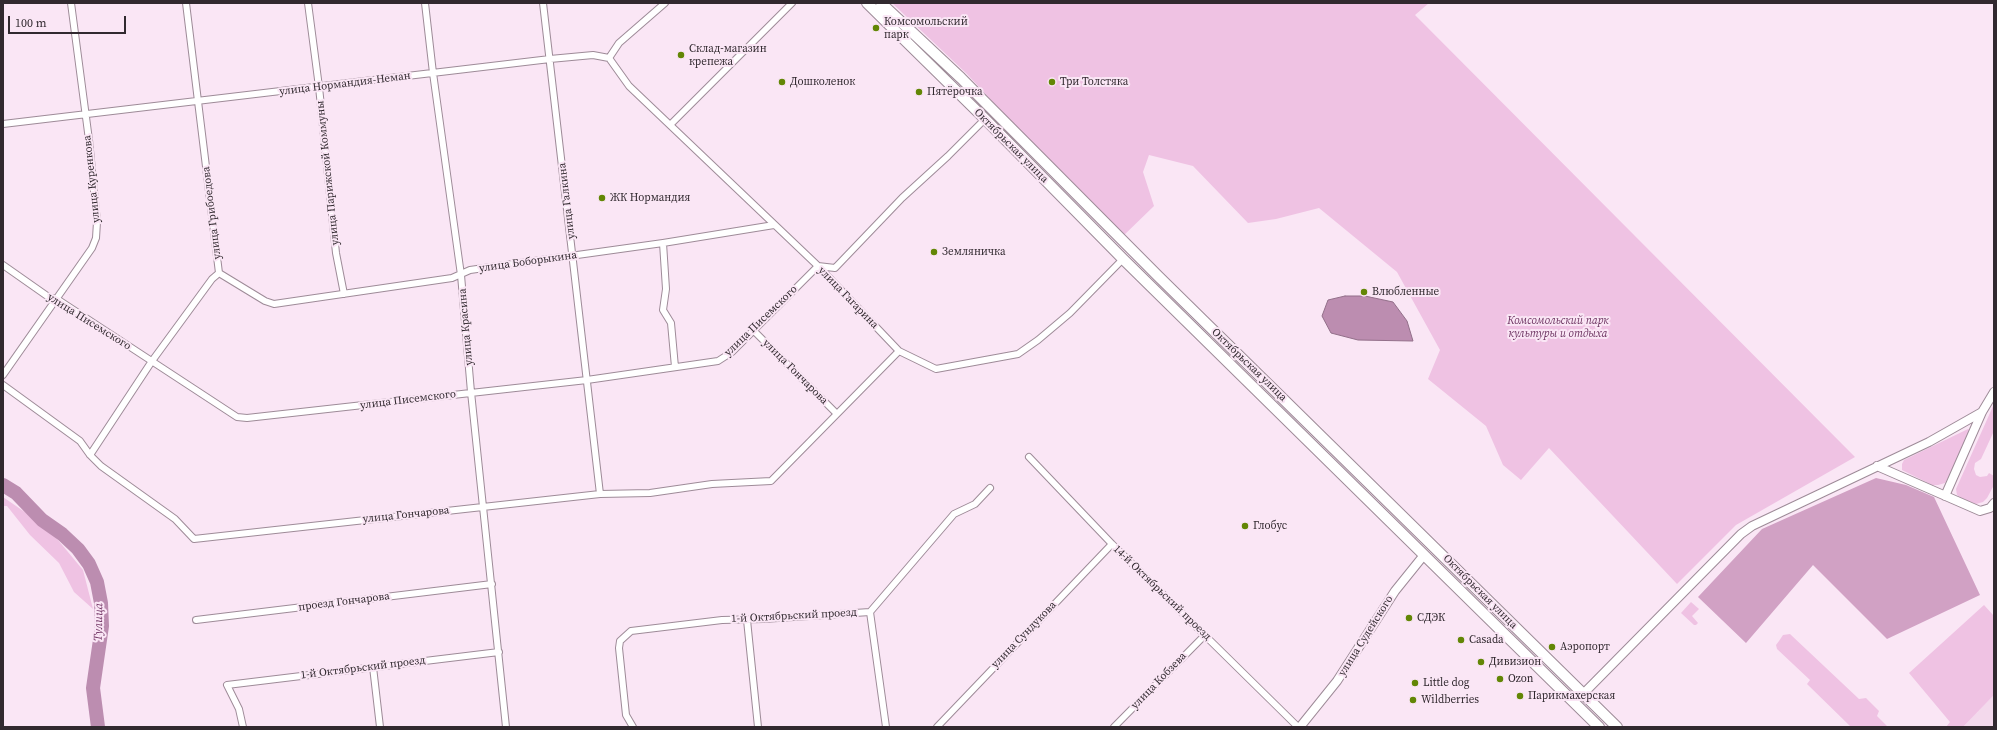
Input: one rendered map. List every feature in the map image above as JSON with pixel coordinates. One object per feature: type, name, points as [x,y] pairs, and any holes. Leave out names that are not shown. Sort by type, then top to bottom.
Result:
[{"type":"main road","name":"Октябрьская улица","points":[[867,3],[985,119],[1123,259],[1600,727]]},
{"type":"main road","name":"Октябрьская улица","points":[[881,3],[961,78],[1158,276],[1617,727]]},
{"type":"main road","name":"улица Судейского","points":[[1424,555],[1432,545]]},
{"type":"main road","points":[[1575,703],[1583,694]]},
{"type":"street","name":"улица Куренкова","points":[[3,375],[92,248],[96,238],[97,222],[71,3]]},
{"type":"street","name":"улица Грибоедова","points":[[90,455],[152,361],[212,279],[219,273],[186,3]]},
{"type":"street","name":"улица Парижской Коммуны","points":[[308,3],[319,87],[336,253],[344,294]]},
{"type":"street","name":"улица Красина","points":[[425,3],[433,73],[461,275],[471,392],[506,727]]},
{"type":"street","name":"улица Галкина","points":[[543,3],[600,494]]},
{"type":"street","points":[[609,58],[619,43],[664,3]]},
{"type":"street","points":[[670,125],[792,3]]},
{"type":"street","name":"улица Нормандия-Неман","points":[[3,124],[84,113],[319,87],[550,59],[593,55],[609,58]]},
{"type":"street","name":"улица Гагарина","points":[[609,58],[629,86],[818,266],[899,351],[936,369],[1018,354],[1038,340],[1070,313],[1123,259]]},
{"type":"street","points":[[818,266],[835,268],[902,198],[948,156],[985,119]]},
{"type":"street","name":"улица Боборыкина","points":[[219,273],[265,301],[274,304],[452,278],[470,270],[663,243],[774,225]]},
{"type":"street","points":[[663,243],[666,289],[663,310],[671,324],[675,367]]},
{"type":"street","name":"улица Писемского","points":[[3,265],[50,298],[57,299],[230,414],[237,417],[247,418],[587,380],[718,361],[732,352],[818,266]]},
{"type":"street","name":"улица Гончарова","points":[[754,331],[836,413]]},
{"type":"street","name":"улица Гончарова","points":[[3,385],[80,440],[90,455],[101,466],[174,519],[194,539],[600,494],[650,493],[712,484],[771,481],[836,413],[899,351]]},
{"type":"street","points":[[1945,496],[1982,412],[1994,392]]},
{"type":"street","points":[[1583,694],[1741,534],[1762,521],[1934,439],[1982,412]]},
{"type":"street","name":"14-й Октябрьский проезд","points":[[1029,457],[1112,544],[1204,636],[1300,727]]},
{"type":"street","points":[[1877,466],[1980,511],[1990,508],[1994,503]]},
{"type":"street","name":"1-й Октябрьский проезд","points":[[633,727],[626,715],[619,648],[620,641],[630,631],[722,620],[747,620],[870,612],[954,514],[975,504],[990,488]]},
{"type":"street","name":"улица Сундукова","points":[[937,727],[1112,544]]},
{"type":"street","name":"улица Судейского","points":[[1300,727],[1341,676],[1395,591],[1424,555]]},
{"type":"street","name":"проезд Гончарова","points":[[196,620],[492,584]]},
{"type":"street","points":[[870,612],[886,727]]},
{"type":"street","points":[[747,620],[758,727]]},
{"type":"street","name":"улица Кобзева","points":[[1114,727],[1204,636]]},
{"type":"street","name":"1-й Октябрьский проезд","points":[[243,727],[239,709],[227,685],[499,652]]},
{"type":"street","points":[[373,667],[380,727]]},
{"type":"shaded area","points":[[1345,296],[1365,296],[1393,302],[1407,321],[1413,341],[1358,340],[1331,333],[1322,316],[1328,300]]},
{"type":"shaded area","points":[[1876,478],[1906,485],[1934,497],[1980,595],[1887,639],[1813,565],[1746,643],[1698,597],[1762,529]]},
{"type":"shaded area","points":[[1994,695],[1994,727],[1963,727]]},
{"type":"green space","name":"Комсомольский парк культуры и отдыха","points":[[892,3],[1429,3],[1415,15],[1855,457],[1736,525],[1677,584],[1549,448],[1521,480],[1503,465],[1486,426],[1428,379],[1440,350],[1397,272],[1319,208],[1276,219],[1248,223],[1193,166],[1149,155],[1143,172],[1154,206],[1120,239],[967,74]]},
{"type":"green space","points":[[1994,404],[1994,431],[1981,459],[1975,463],[1974,469],[1976,475],[1980,477],[1987,476],[1989,473],[1994,476],[1994,485],[1987,498],[1983,502],[1976,504],[1957,495],[1956,489]]},
{"type":"green space","points":[[1968,429],[1970,430],[1945,483],[1932,485],[1902,470],[1904,460]]},
{"type":"green space","points":[[3,497],[48,528],[83,570],[93,609],[74,592],[59,563],[30,535],[7,506],[3,506]]},
{"type":"green space","points":[[1691,602],[1699,609],[1692,616],[1698,623],[1696,625],[1694,625],[1681,613]]},
{"type":"green space","points":[[1984,605],[1994,616],[1994,695],[1963,727],[1946,727],[1950,722],[1909,673]]},
{"type":"green space","points":[[1790,634],[1859,699],[1866,698],[1879,711],[1877,716],[1888,727],[1851,727],[1807,684],[1810,680],[1777,649],[1776,645],[1783,635]]},
{"type":"waterway","name":"Тулица","points":[[3,485],[16,493],[42,520],[62,534],[78,549],[89,564],[97,582],[101,603],[102,626],[93,688],[98,727]]},
{"type":"place","name":"Комсомольский парк","points":[[876,28]]},
{"type":"place","name":"Склад-магазин крепежа","points":[[681,55]]},
{"type":"place","name":"Дошколенок","points":[[782,82]]},
{"type":"place","name":"Три Толстяка","points":[[1052,82]]},
{"type":"place","name":"Пятёрочка","points":[[919,92]]},
{"type":"place","name":"ЖК Нормандия","points":[[602,198]]},
{"type":"place","name":"Земляничка","points":[[934,252]]},
{"type":"place","name":"Влюбленные","points":[[1364,292]]},
{"type":"place","name":"Глобус","points":[[1245,526]]},
{"type":"place","name":"СДЭК","points":[[1409,618]]},
{"type":"place","name":"Casada","points":[[1461,640]]},
{"type":"place","name":"Аэропорт","points":[[1552,647]]},
{"type":"place","name":"Дивизион","points":[[1481,662]]},
{"type":"place","name":"Ozon","points":[[1500,679]]},
{"type":"place","name":"Little dog","points":[[1415,683]]},
{"type":"place","name":"Парикмахерская","points":[[1520,696]]},
{"type":"place","name":"Wildberries","points":[[1413,700]]}]
